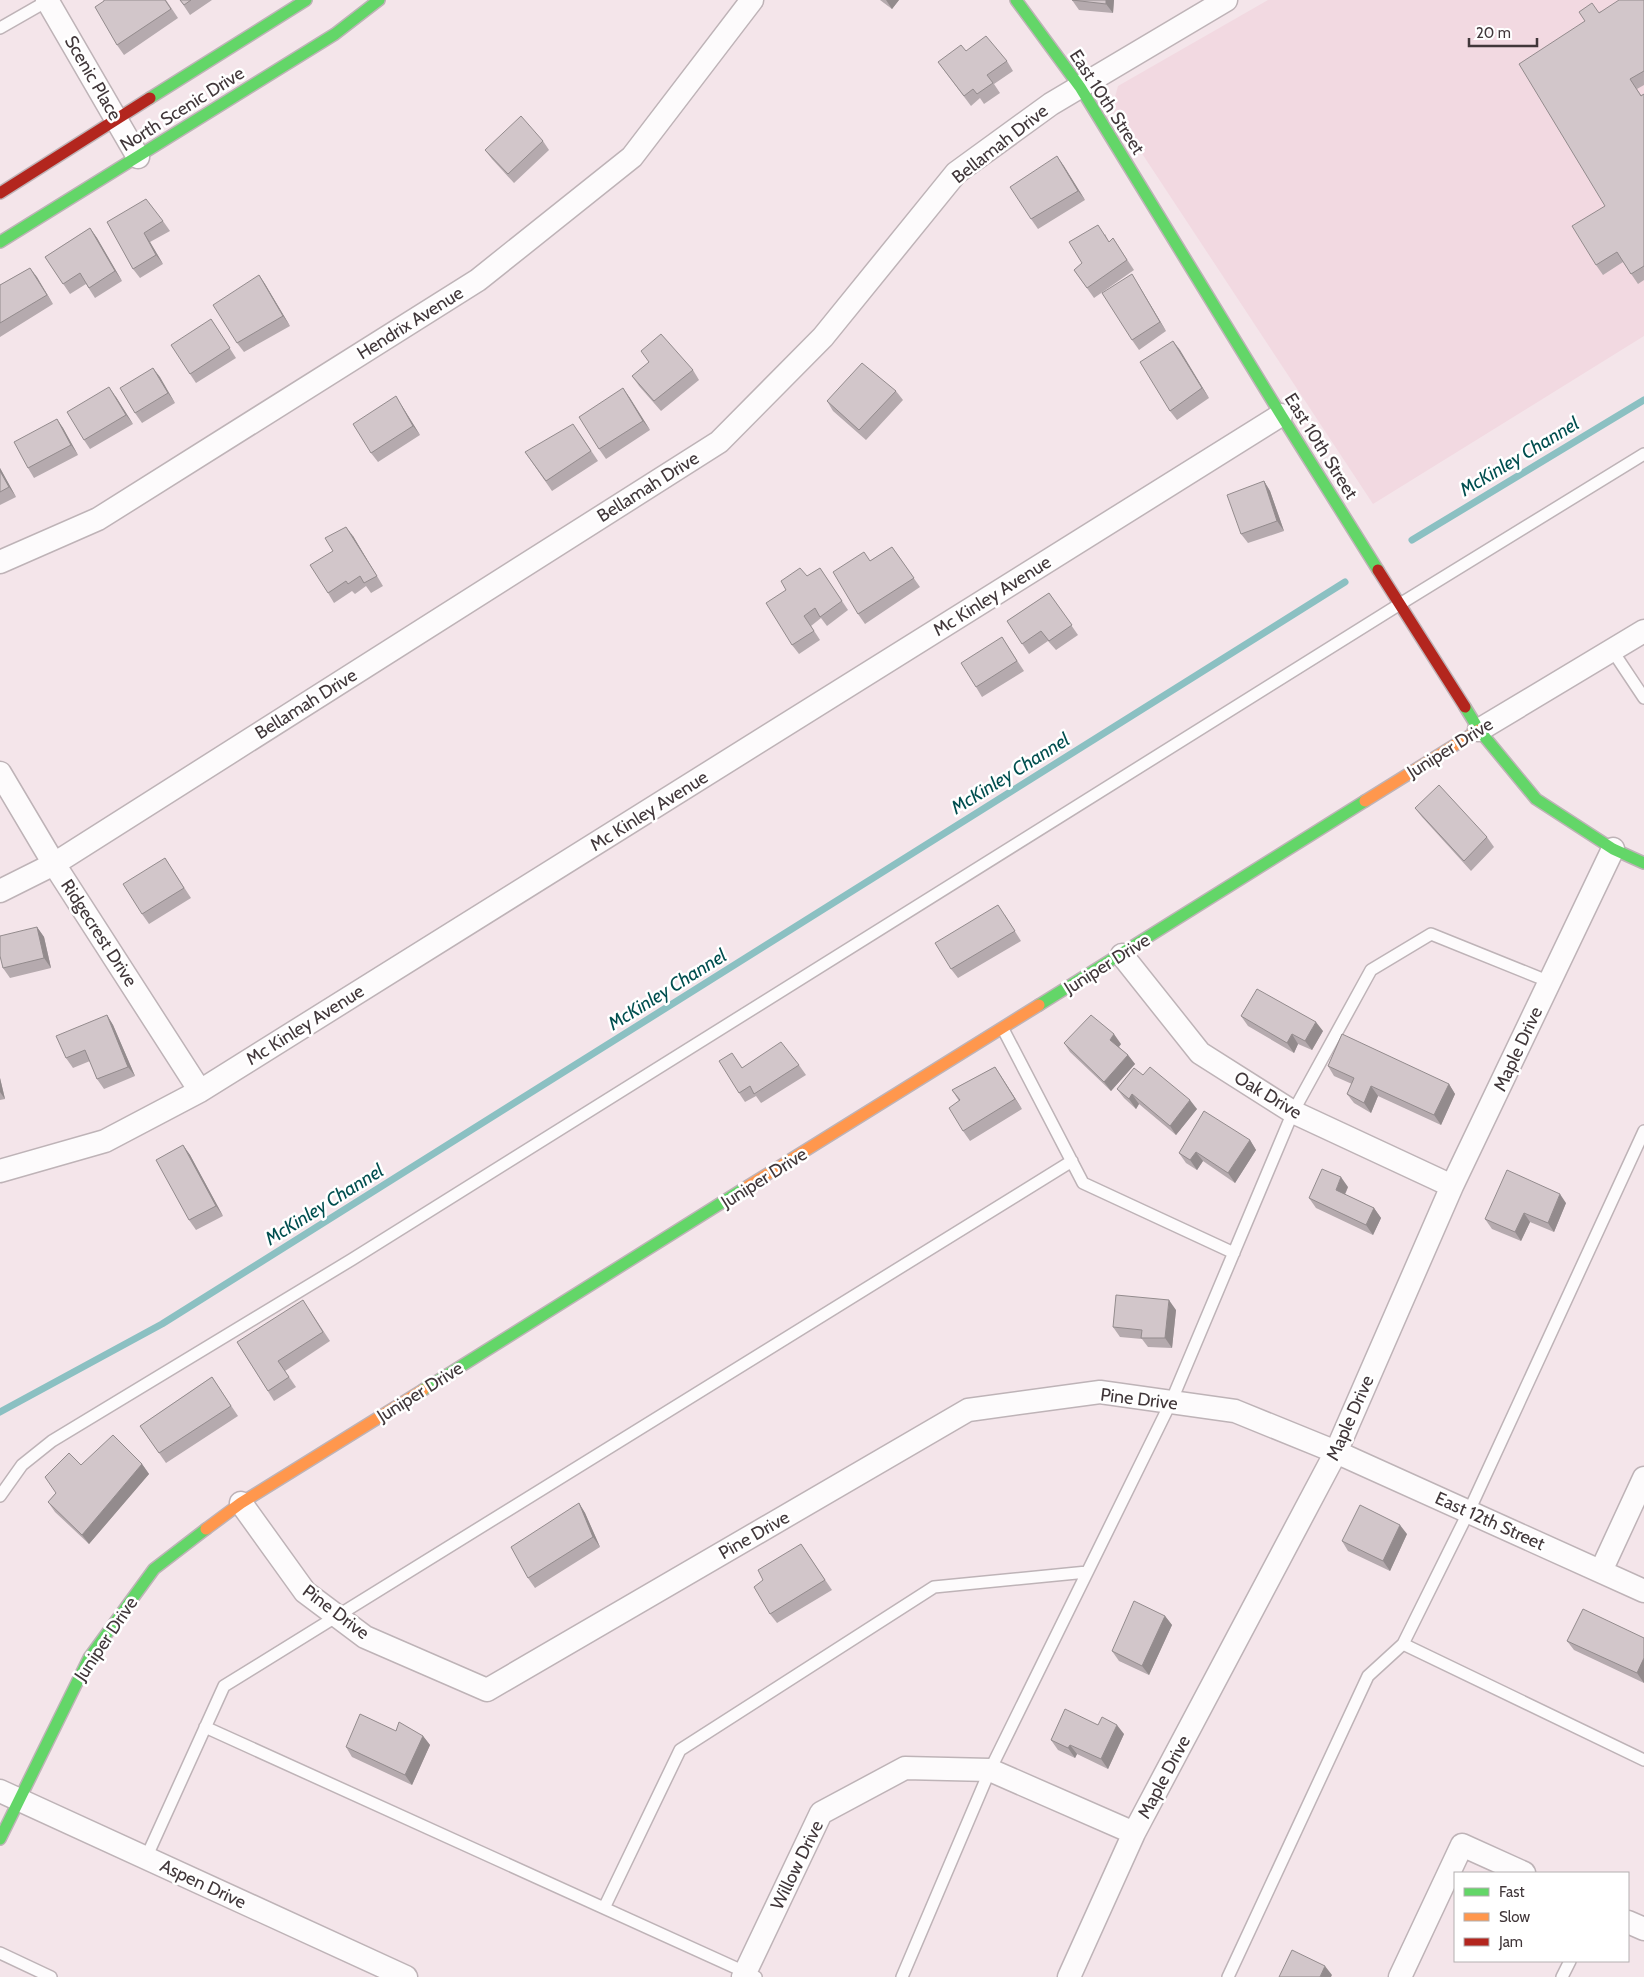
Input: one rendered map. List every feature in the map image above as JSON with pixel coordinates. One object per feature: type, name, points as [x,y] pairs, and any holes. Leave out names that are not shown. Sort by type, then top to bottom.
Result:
[{"type":"main road","name":"North Scenic Drive","points":[[0,193],[306,0]]},
{"type":"main road","name":"North Scenic Drive","points":[[0,242],[335,34],[379,0]]},
{"type":"main road","name":"East 10th Street","points":[[1016,0],[1080,87],[1281,415],[1479,730],[1536,799],[1612,849],[1644,864]]},
{"type":"main road","name":"Juniper Drive","points":[[0,1839],[9,1795],[89,1658],[154,1569],[241,1503],[1122,955],[1479,730]]},
{"type":"street","name":"Scenic Place","points":[[48,0],[138,157]]},
{"type":"street","name":"Hendrix Avenue","points":[[0,562],[98,519],[478,280],[632,157],[752,0]]},
{"type":"street","name":"Bellamah Drive","points":[[0,891],[54,864],[719,442],[824,337],[956,173],[1051,104],[1226,0]]},
{"type":"street","name":"Mc Kinley Avenue","points":[[0,1171],[106,1141],[200,1090],[1281,415]]},
{"type":"street","name":"Juniper Drive","points":[[1479,730],[1644,631]]},
{"type":"street","name":"Ridgecrest Drive","points":[[0,773],[54,864],[200,1090]]},
{"type":"street","name":"Maple Drive","points":[[1069,1977],[1134,1833],[1336,1452],[1452,1186],[1612,849]]},
{"type":"street","name":"Oak Drive","points":[[1122,955],[1200,1053],[1293,1112],[1452,1186]]},
{"type":"street","name":"Pine Drive","points":[[241,1503],[305,1592],[365,1637],[487,1690],[968,1410],[1100,1392],[1235,1411],[1336,1452]]},
{"type":"street","name":"East 12th Street","points":[[1336,1452],[1644,1591]]},
{"type":"street","points":[[1601,1570],[1644,1478]]},
{"type":"street","name":"Willow Drive","points":[[748,1975],[821,1814],[905,1768],[990,1770],[1134,1833]]},
{"type":"street","name":"Aspen Drive","points":[[9,1795],[406,1977]]},
{"type":"street","points":[[1400,1977],[1462,1844],[1522,1872]]},
{"type":"street","points":[[1629,1922],[1644,1929]]},
{"type":"lane","points":[[0,28],[48,0]]},
{"type":"lane","points":[[0,1496],[22,1465],[52,1441],[351,1260],[1400,604],[1644,454]]},
{"type":"lane","points":[[1612,650],[1644,698]]},
{"type":"lane","points":[[902,1977],[990,1770],[1171,1402],[1293,1112],[1371,970],[1431,934],[1550,982]]},
{"type":"lane","points":[[1003,1028],[1083,1183],[1234,1253]]},
{"type":"lane","points":[[1228,1977],[1368,1676],[1404,1644],[1469,1511],[1644,1131]]},
{"type":"lane","points":[[146,1858],[224,1686],[1072,1161]]},
{"type":"lane","points":[[604,1908],[680,1750],[934,1587],[1087,1572]]},
{"type":"lane","points":[[1404,1644],[1644,1760]]},
{"type":"lane","points":[[205,1727],[748,1975]]},
{"type":"lane","points":[[0,1953],[51,1977]]},
{"type":"lane","points":[[1562,1977],[1570,1962]]},
{"type":"shaded area","points":[[1268,0],[1644,0],[1644,336],[1373,504],[1112,108],[1118,86]]},
{"type":"building","points":[[104,0],[165,0],[171,9],[117,45],[95,7]]},
{"type":"building","points":[[180,0],[191,0],[184,5]]},
{"type":"building","points":[[1072,0],[1106,0],[1106,4]]},
{"type":"building","points":[[1619,0],[1644,0],[1644,71],[1630,79],[1641,96],[1644,94],[1644,266],[1631,274],[1617,252],[1596,265],[1572,226],[1605,206],[1519,64],[1585,21],[1579,12],[1592,3],[1599,13]]},
{"type":"building","points":[[986,36],[1007,61],[987,75],[993,83],[977,94],[973,89],[964,96],[938,62],[961,45],[966,51]]},
{"type":"building","points":[[521,116],[543,141],[508,174],[485,150]]},
{"type":"building","points":[[1057,156],[1078,191],[1031,219],[1010,187]]},
{"type":"building","points":[[146,199],[163,221],[144,233],[156,255],[133,269],[107,222]]},
{"type":"building","points":[[1098,225],[1109,242],[1113,238],[1127,260],[1087,288],[1074,270],[1082,263],[1069,242]]},
{"type":"building","points":[[90,228],[115,271],[89,288],[80,273],[63,284],[45,257]]},
{"type":"building","points":[[30,268],[47,295],[0,323],[0,285]]},
{"type":"building","points":[[1132,274],[1160,322],[1132,340],[1102,293]]},
{"type":"building","points":[[259,275],[283,316],[237,343],[213,305]]},
{"type":"building","points":[[211,319],[230,348],[190,374],[171,345]]},
{"type":"building","points":[[661,334],[693,370],[654,401],[632,376],[649,362],[641,351]]},
{"type":"building","points":[[1173,341],[1202,388],[1170,411],[1140,362]]},
{"type":"building","points":[[862,363],[896,391],[859,430],[827,401]]},
{"type":"building","points":[[153,368],[168,393],[135,413],[120,388]]},
{"type":"building","points":[[109,387],[126,415],[84,440],[67,412]]},
{"type":"building","points":[[623,388],[643,421],[599,449],[579,417]]},
{"type":"building","points":[[396,396],[413,426],[371,453],[353,424]]},
{"type":"building","points":[[57,419],[71,445],[28,468],[14,442]]},
{"type":"building","points":[[573,424],[591,451],[546,481],[525,452]]},
{"type":"building","points":[[0,471],[9,487],[0,492]]},
{"type":"building","points":[[1264,481],[1277,521],[1241,534],[1227,495]]},
{"type":"building","points":[[346,527],[377,576],[364,583],[360,576],[348,584],[346,581],[328,593],[310,565],[333,551],[325,538]]},
{"type":"building","points":[[892,547],[914,578],[858,614],[833,572],[864,552],[870,561]]},
{"type":"building","points":[[800,568],[807,576],[820,568],[842,601],[820,617],[815,608],[804,616],[814,631],[792,645],[766,603],[786,590],[781,581]]},
{"type":"building","points":[[1049,593],[1072,625],[1049,641],[1041,631],[1022,644],[1007,621]]},
{"type":"building","points":[[1002,637],[1017,661],[976,687],[961,663]]},
{"type":"building","points":[[1439,785],[1487,837],[1464,861],[1415,808]]},
{"type":"building","points":[[165,858],[184,888],[142,914],[123,884]]},
{"type":"building","points":[[998,905],[1015,931],[951,969],[935,943]]},
{"type":"building","points":[[37,927],[44,958],[3,968],[0,956],[0,936]]},
{"type":"building","points":[[1257,989],[1316,1022],[1305,1041],[1292,1034],[1287,1043],[1241,1016]]},
{"type":"building","points":[[107,1015],[128,1067],[97,1079],[85,1050],[66,1058],[56,1036]]},
{"type":"building","points":[[1091,1015],[1114,1034],[1110,1040],[1128,1055],[1104,1082],[1064,1043]]},
{"type":"building","points":[[1342,1034],[1449,1084],[1434,1115],[1371,1086],[1364,1103],[1347,1094],[1354,1078],[1328,1066]]},
{"type":"building","points":[[781,1042],[799,1065],[754,1094],[750,1086],[739,1093],[719,1061],[732,1053],[742,1068]]},
{"type":"building","points":[[995,1067],[1015,1099],[963,1131],[949,1108],[960,1100],[952,1090]]},
{"type":"building","points":[[1150,1067],[1190,1100],[1170,1126],[1132,1094],[1129,1099],[1117,1089],[1134,1068],[1143,1075]]},
{"type":"building","points":[[1204,1111],[1250,1140],[1228,1173],[1196,1152],[1190,1160],[1179,1153]]},
{"type":"building","points":[[183,1145],[216,1206],[189,1220],[156,1160]]},
{"type":"building","points":[[1322,1169],[1341,1177],[1336,1190],[1374,1208],[1366,1225],[1309,1198]]},
{"type":"building","points":[[1507,1170],[1560,1194],[1548,1223],[1524,1213],[1515,1232],[1485,1219]]},
{"type":"building","points":[[1116,1295],[1169,1300],[1165,1338],[1141,1338],[1142,1330],[1113,1327]]},
{"type":"building","points":[[303,1300],[323,1332],[278,1361],[289,1377],[268,1391],[237,1342]]},
{"type":"building","points":[[212,1377],[231,1406],[159,1453],[140,1426]]},
{"type":"building","points":[[113,1435],[142,1464],[82,1535],[48,1502],[56,1493],[45,1477],[69,1453],[81,1465]]},
{"type":"building","points":[[579,1503],[593,1537],[528,1578],[511,1547]]},
{"type":"building","points":[[1360,1505],[1400,1525],[1383,1561],[1342,1541]]},
{"type":"building","points":[[801,1544],[825,1580],[770,1614],[754,1587],[763,1580],[758,1570]]},
{"type":"building","points":[[1134,1601],[1165,1616],[1142,1666],[1112,1651]]},
{"type":"building","points":[[1583,1609],[1644,1638],[1644,1658],[1637,1673],[1567,1641]]},
{"type":"building","points":[[1065,1709],[1098,1725],[1102,1717],[1117,1725],[1101,1759],[1070,1745],[1068,1748],[1051,1740]]},
{"type":"building","points":[[360,1714],[396,1731],[399,1722],[423,1736],[405,1775],[346,1747]]},
{"type":"building","points":[[1292,1950],[1325,1966],[1320,1977],[1279,1977]]},
{"type":"waterway","name":"McKinley Channel","points":[[1412,540],[1644,400]]},
{"type":"waterway","name":"McKinley Channel","points":[[0,1412],[162,1324],[1345,582]]},
{"type":"traffic: fast","points":[[150,98],[306,0]]},
{"type":"traffic: fast","points":[[0,242],[335,34],[379,0]]},
{"type":"traffic: fast","points":[[1016,0],[1080,87],[1378,570]]},
{"type":"traffic: fast","points":[[1465,707],[1479,730],[1536,799],[1613,849],[1644,863]]},
{"type":"traffic: fast","points":[[1039,1005],[1365,801]]},
{"type":"traffic: fast","points":[[423,1390],[745,1188]]},
{"type":"traffic: fast","points":[[0,1839],[89,1658],[154,1569],[206,1529]]},
{"type":"traffic: slow","points":[[1365,801],[1479,730]]},
{"type":"traffic: slow","points":[[745,1188],[1039,1005]]},
{"type":"traffic: slow","points":[[206,1529],[241,1503],[423,1390]]},
{"type":"traffic: jam","points":[[0,193],[150,98]]},
{"type":"traffic: jam","points":[[1378,570],[1465,707]]}]
